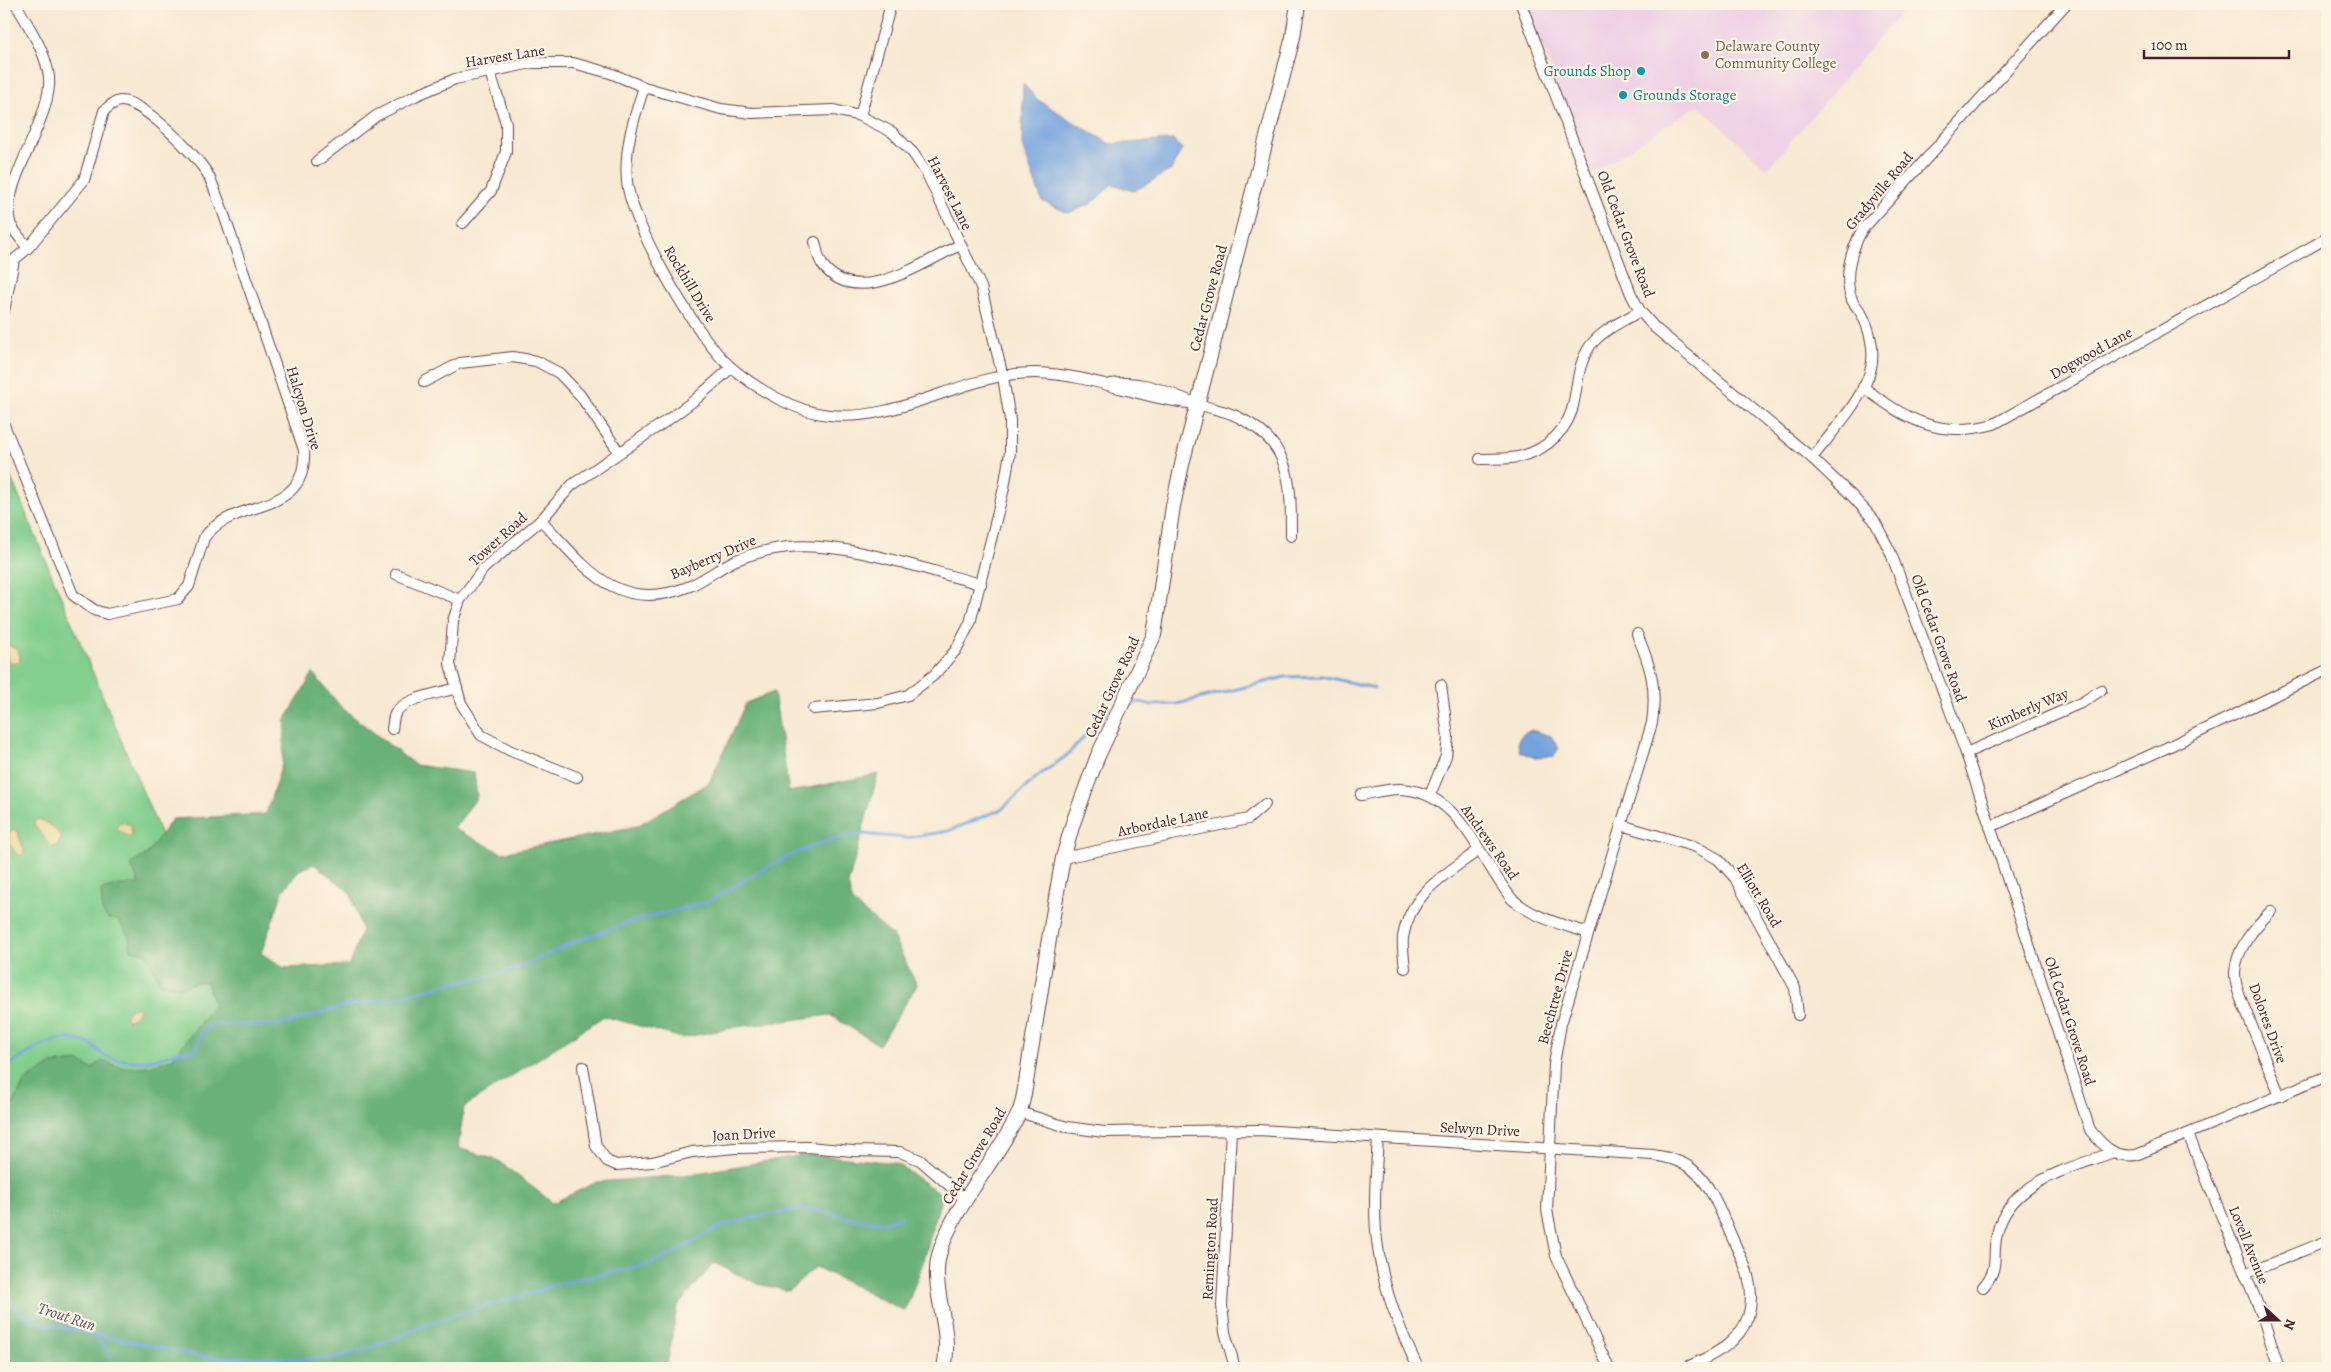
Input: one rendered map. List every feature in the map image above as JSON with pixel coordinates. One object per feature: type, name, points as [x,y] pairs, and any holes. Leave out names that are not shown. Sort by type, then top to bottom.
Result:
[{"type":"street","points":[[16,4],[42,52],[49,78],[46,101],[13,180],[7,206],[10,223],[28,248]]},
{"type":"street","points":[[860,116],[892,4]]},
{"type":"street","name":"Cedar Grove Road","points":[[944,1368],[946,1359],[946,1330],[938,1281],[938,1257],[943,1242],[966,1200],[1019,1112],[1063,858],[1073,823],[1094,766],[1154,635],[1173,506],[1197,404],[1293,37],[1298,4]]},
{"type":"street","name":"Old Cedar Grove Road","points":[[1522,4],[1630,294],[1640,311],[1666,338],[1812,458],[1866,510],[1880,531],[1890,551],[1966,753],[2090,1130],[2113,1152]]},
{"type":"street","name":"Gradyville Road","points":[[1812,458],[1863,387],[1872,366],[1872,346],[1868,326],[1853,301],[1848,287],[1848,272],[1853,246],[1862,230],[1874,216],[2066,4]]},
{"type":"street","name":"Harvest Lane","points":[[317,161],[376,116],[415,96],[455,79],[532,64],[573,63],[610,73],[644,87],[722,109],[752,113],[834,110],[860,116],[892,132],[912,153],[927,174],[981,287],[1003,377],[1010,420],[1010,452],[1004,488],[970,623],[956,650],[934,675],[908,694],[878,703],[813,709]]},
{"type":"street","points":[[463,223],[491,191],[506,152],[506,123],[490,72]]},
{"type":"street","name":"Rockhill Drive","points":[[644,87],[627,142],[626,183],[634,209],[649,244],[684,308],[707,341],[730,368],[797,407],[828,415],[857,415],[895,407],[950,389],[1003,377],[1034,373],[1065,375],[1107,384],[1129,381],[1172,392],[1197,404],[1236,416],[1250,423],[1272,443],[1280,455],[1290,480],[1291,536]]},
{"type":"street","name":"Halcyon Drive","points":[[4,311],[12,267],[17,256],[28,248],[84,180],[101,117],[110,105],[120,101],[140,108],[159,120],[207,173],[221,206],[304,450],[305,462],[301,479],[294,489],[284,497],[228,519],[208,532],[204,538],[190,586],[178,599],[107,614],[94,610],[73,595],[4,425]]},
{"type":"street","name":"Dogwood Lane","points":[[1863,387],[1892,408],[1919,423],[1962,430],[1994,424],[2327,238]]},
{"type":"street","points":[[815,242],[821,263],[832,275],[851,285],[870,285],[889,279],[960,245]]},
{"type":"street","points":[[1480,459],[1521,456],[1536,451],[1558,434],[1570,416],[1580,366],[1590,346],[1608,330],[1640,311]]},
{"type":"street","points":[[424,382],[460,363],[513,357],[536,361],[559,373],[580,395],[619,452]]},
{"type":"street","name":"Tower Road","points":[[577,777],[511,751],[481,735],[460,703],[450,664],[453,621],[460,600],[484,568],[541,520],[572,485],[689,404],[730,368]]},
{"type":"street","name":"Bayberry Drive","points":[[541,520],[591,573],[614,589],[636,594],[671,592],[690,586],[736,560],[764,551],[790,547],[824,548],[855,552],[981,584]]},
{"type":"street","points":[[396,574],[460,600]]},
{"type":"street","name":"Beechtree Drive","points":[[1609,1368],[1554,1249],[1547,1210],[1557,1044],[1588,933],[1652,723],[1655,700],[1653,678],[1637,634]]},
{"type":"street","points":[[1990,827],[2166,748],[2327,670]]},
{"type":"street","points":[[1430,795],[1446,756],[1448,737],[1441,685]]},
{"type":"street","points":[[392,729],[395,713],[402,705],[456,688]]},
{"type":"street","name":"Kimberly Way","points":[[1966,753],[2083,702],[2101,690]]},
{"type":"street","name":"Andrews Road","points":[[1361,795],[1400,789],[1430,795],[1454,814],[1501,886],[1524,909],[1538,916],[1588,933]]},
{"type":"street","name":"Arbordale Lane","points":[[1063,858],[1248,819],[1265,804]]},
{"type":"street","name":"Elliott Road","points":[[1621,825],[1696,847],[1718,859],[1735,878],[1796,988],[1798,1015]]},
{"type":"street","points":[[1405,968],[1403,938],[1418,898],[1432,884],[1479,850]]},
{"type":"street","name":"Dolores Drive","points":[[2272,911],[2256,926],[2246,941],[2237,962],[2235,973],[2243,1003],[2280,1096]]},
{"type":"street","name":"Joan Drive","points":[[584,1067],[596,1146],[607,1161],[616,1165],[652,1162],[692,1152],[735,1148],[822,1147],[853,1151],[900,1152],[920,1160],[966,1200]]},
{"type":"street","points":[[1983,1288],[1991,1278],[1996,1266],[1996,1237],[1999,1224],[2013,1201],[2024,1190],[2113,1152],[2125,1156],[2136,1155],[2327,1076]]},
{"type":"street","name":"Selwyn Drive","points":[[1019,1112],[1067,1127],[1104,1132],[1231,1130],[1550,1148],[1666,1157],[1690,1167],[1710,1190],[1748,1273],[1751,1290],[1751,1305],[1747,1318],[1734,1340],[1726,1347],[1685,1368]]},
{"type":"street","name":"Remington Road","points":[[1231,1130],[1222,1306],[1225,1332],[1235,1368]]},
{"type":"street","name":"Lovell Avenue","points":[[2188,1134],[2262,1315],[2279,1368]]},
{"type":"street","points":[[1378,1138],[1374,1204],[1377,1242],[1383,1275],[1393,1308],[1418,1368]]},
{"type":"street","points":[[2244,1274],[2327,1241]]},
{"type":"shaded area","name":"Delaware County Community College","points":[[1526,4],[1908,4],[1767,169],[1698,105],[1592,174]]},
{"type":"green space","points":[[4,461],[253,1054],[4,1290]]},
{"type":"green space","points":[[313,673],[341,707],[415,765],[474,773],[477,797],[454,829],[502,853],[637,826],[709,783],[746,703],[774,692],[789,792],[878,774],[848,884],[852,902],[892,935],[917,985],[879,1045],[830,1015],[736,1027],[682,1038],[604,1016],[464,1107],[458,1148],[497,1160],[553,1203],[597,1182],[685,1175],[809,1154],[896,1163],[942,1195],[924,1260],[905,1311],[816,1267],[789,1291],[758,1284],[714,1263],[677,1307],[667,1366],[634,1368],[4,1368],[4,1111],[13,1104],[25,1081],[52,1064],[78,1061],[92,1069],[102,1061],[123,1068],[150,1066],[172,1059],[214,1005],[207,982],[196,982],[183,987],[161,984],[146,953],[131,950],[129,937],[118,920],[108,919],[102,911],[101,890],[121,885],[139,884],[131,864],[148,853],[172,819],[266,814],[282,764],[286,719]],"holes":[[[314,864],[350,892],[362,930],[349,965],[284,968],[261,953],[283,891],[299,870]]]},
{"type":"sand","points":[[4,645],[18,650],[19,663],[13,663],[6,658],[7,653],[4,653]]},
{"type":"sand","points":[[38,819],[46,822],[57,831],[61,838],[57,846],[51,847],[37,829],[34,822]]},
{"type":"sand","points":[[122,822],[131,825],[132,836],[128,836],[116,829],[118,823]]},
{"type":"sand","points":[[13,829],[18,832],[23,848],[24,853],[21,856],[16,853],[9,843],[9,834]]},
{"type":"sand","points":[[134,1008],[138,1008],[139,1011],[128,1021],[125,1015]]},
{"type":"water","points":[[1023,84],[1038,100],[1110,144],[1174,140],[1182,149],[1171,170],[1134,191],[1112,184],[1091,204],[1068,213],[1042,201],[1022,146]]},
{"type":"water","points":[[1531,730],[1551,736],[1559,748],[1554,756],[1533,757],[1520,752],[1519,739]]},
{"type":"waterway","points":[[1125,706],[1140,702],[1153,705],[1177,704],[1285,677],[1322,676],[1374,688]]},
{"type":"waterway","points":[[4,1065],[10,1064],[47,1043],[67,1039],[90,1044],[105,1056],[126,1060],[139,1061],[195,1051],[201,1032],[211,1024],[280,1025],[351,1004],[390,999],[455,982],[497,975],[527,964],[578,940],[635,920],[707,902],[767,867],[800,851],[835,838],[863,834],[906,838],[948,831],[1002,809],[1038,776],[1066,756],[1102,718],[1112,711]]},
{"type":"waterway","points":[[4,1294],[14,1308],[36,1322],[206,1357],[330,1359],[375,1346],[437,1320],[560,1283],[648,1264],[671,1254],[720,1226],[799,1209],[815,1210],[865,1221],[885,1222],[901,1216]]},
{"type":"waterway","name":"Trout Run","points":[[94,1335],[106,1349],[113,1368]]},
{"type":"place","name":"Delaware County Community College","points":[[1705,55]]},
{"type":"place","name":"Grounds Shop","points":[[1641,71]]},
{"type":"place","name":"Grounds Storage","points":[[1623,95]]}]
